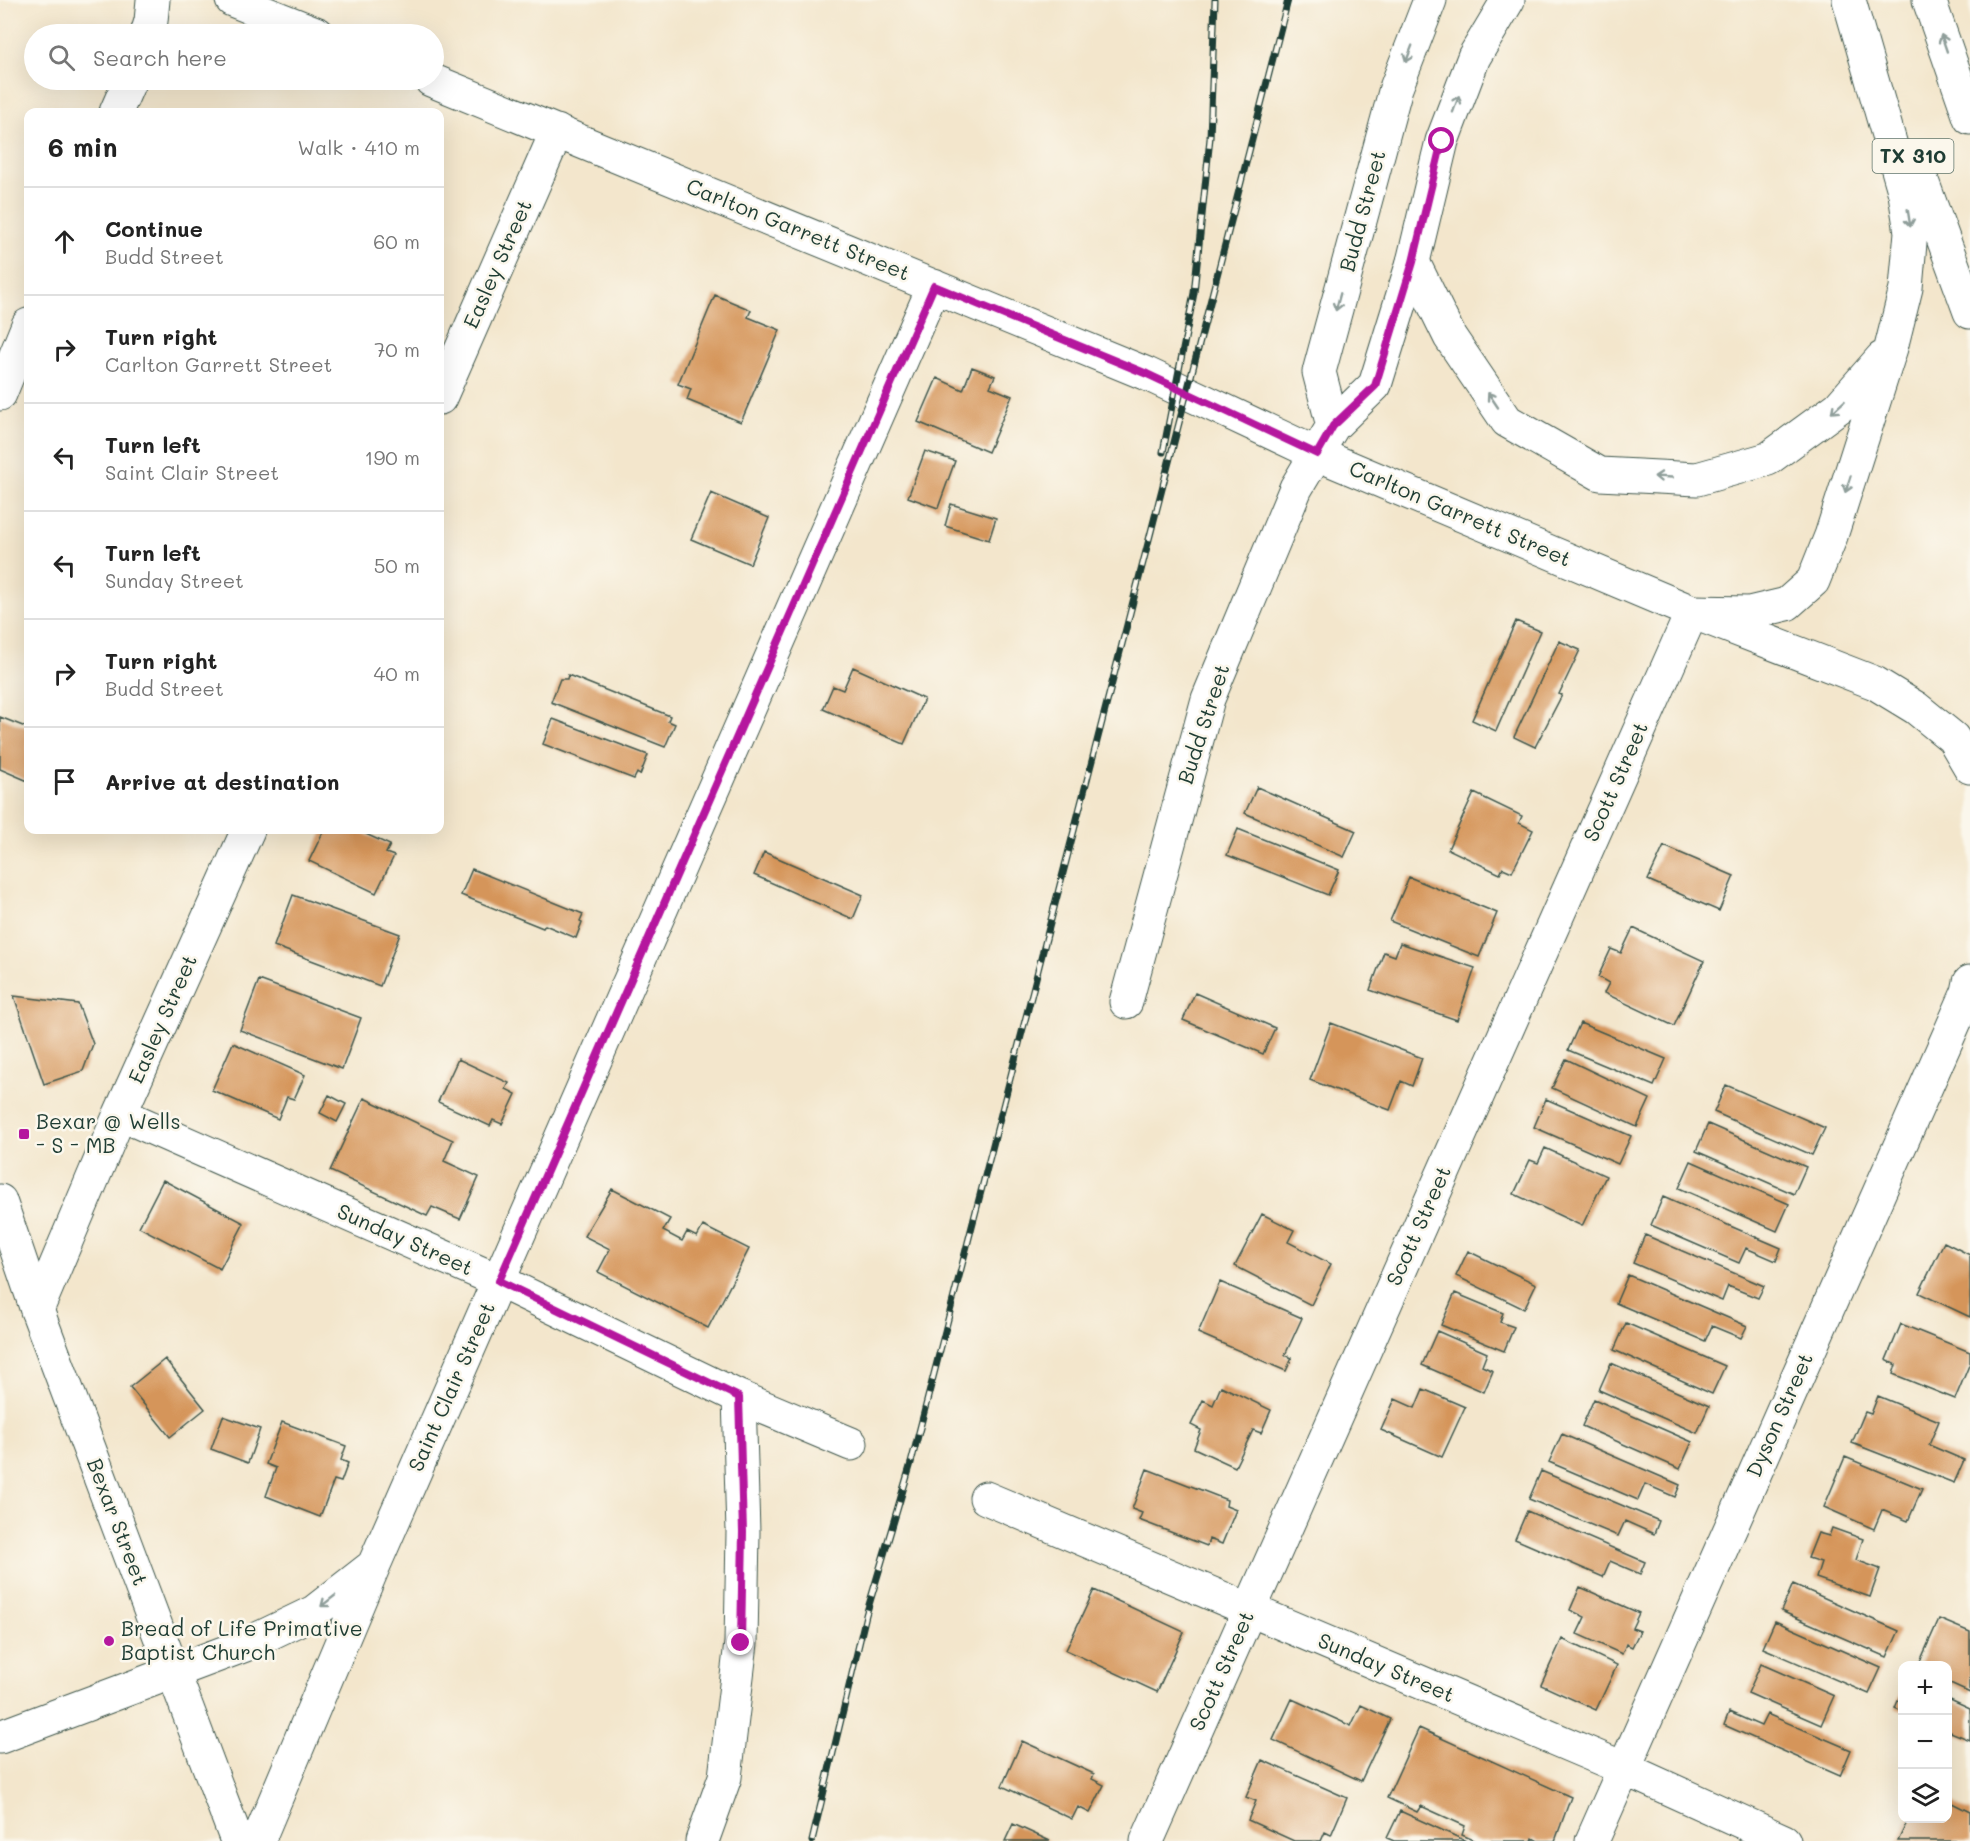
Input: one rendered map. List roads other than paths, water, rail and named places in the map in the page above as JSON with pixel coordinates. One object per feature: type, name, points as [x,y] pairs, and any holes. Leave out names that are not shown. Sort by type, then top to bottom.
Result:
[{"type":"street","points":[[150,24],[153,0]]},
{"type":"street","points":[[232,0],[293,24]]},
{"type":"street","name":"Budd Street","points":[[1325,440],[1319,372],[1396,88],[1430,0]]},
{"type":"street","name":"Budd Street","points":[[1126,1002],[1208,699],[1296,488],[1325,440],[1375,386],[1413,262],[1442,141],[1474,57],[1508,0]]},
{"type":"street","points":[[1692,612],[1749,613],[1787,604],[1813,581],[1831,536],[1891,348],[1906,288],[1911,232],[1905,194],[1849,0]]},
{"type":"street","name":"TX 310","points":[[1855,0],[1970,312]]},
{"type":"street","name":"TX 310","points":[[1929,0],[1970,118]]},
{"type":"street","name":"Carlton Garrett Street","points":[[444,85],[1147,374],[1325,440],[1692,612],[1875,684],[1916,708],[1953,738],[1970,767]]},
{"type":"street","points":[[118,108],[126,90]]},
{"type":"street","name":"Easley Street","points":[[444,389],[557,131]]},
{"type":"street","points":[[1413,262],[1450,337],[1507,421],[1600,474],[1697,479],[1768,459],[1839,407],[1891,348]]},
{"type":"street","name":"Saint Clair Street","points":[[258,1841],[374,1565],[934,286]]},
{"type":"street","points":[[0,394],[24,335]]},
{"type":"street","name":"Scott Street","points":[[1147,1841],[1692,612]]},
{"type":"street","name":"Easley Street","points":[[37,1310],[120,1114],[246,834]]},
{"type":"street","name":"Dyson Street","points":[[1592,1841],[1969,988]]},
{"type":"street","name":"Sunday Street","points":[[120,1114],[499,1281],[739,1397],[851,1444]]},
{"type":"street","name":"Bexar Street","points":[[0,1201],[37,1310],[237,1841]]},
{"type":"street","points":[[702,1841],[725,1777],[741,1643],[743,1532],[739,1397]]},
{"type":"street","name":"Sunday Street","points":[[986,1498],[1623,1768],[1785,1841]]},
{"type":"street","name":"Saint Clair Street","points":[[0,1737],[245,1645],[314,1612],[374,1565]]},
{"type":"railway","points":[[1163,452],[1194,293],[1210,138],[1215,0]]},
{"type":"railway","points":[[812,1841],[866,1615],[911,1463],[1288,0]]},
{"type":"place","name":"Bexar @ Wells - S - MB","points":[[24,1134]]},
{"type":"place","name":"Bread of Life Primative Baptist Church","points":[[109,1641]]}]
